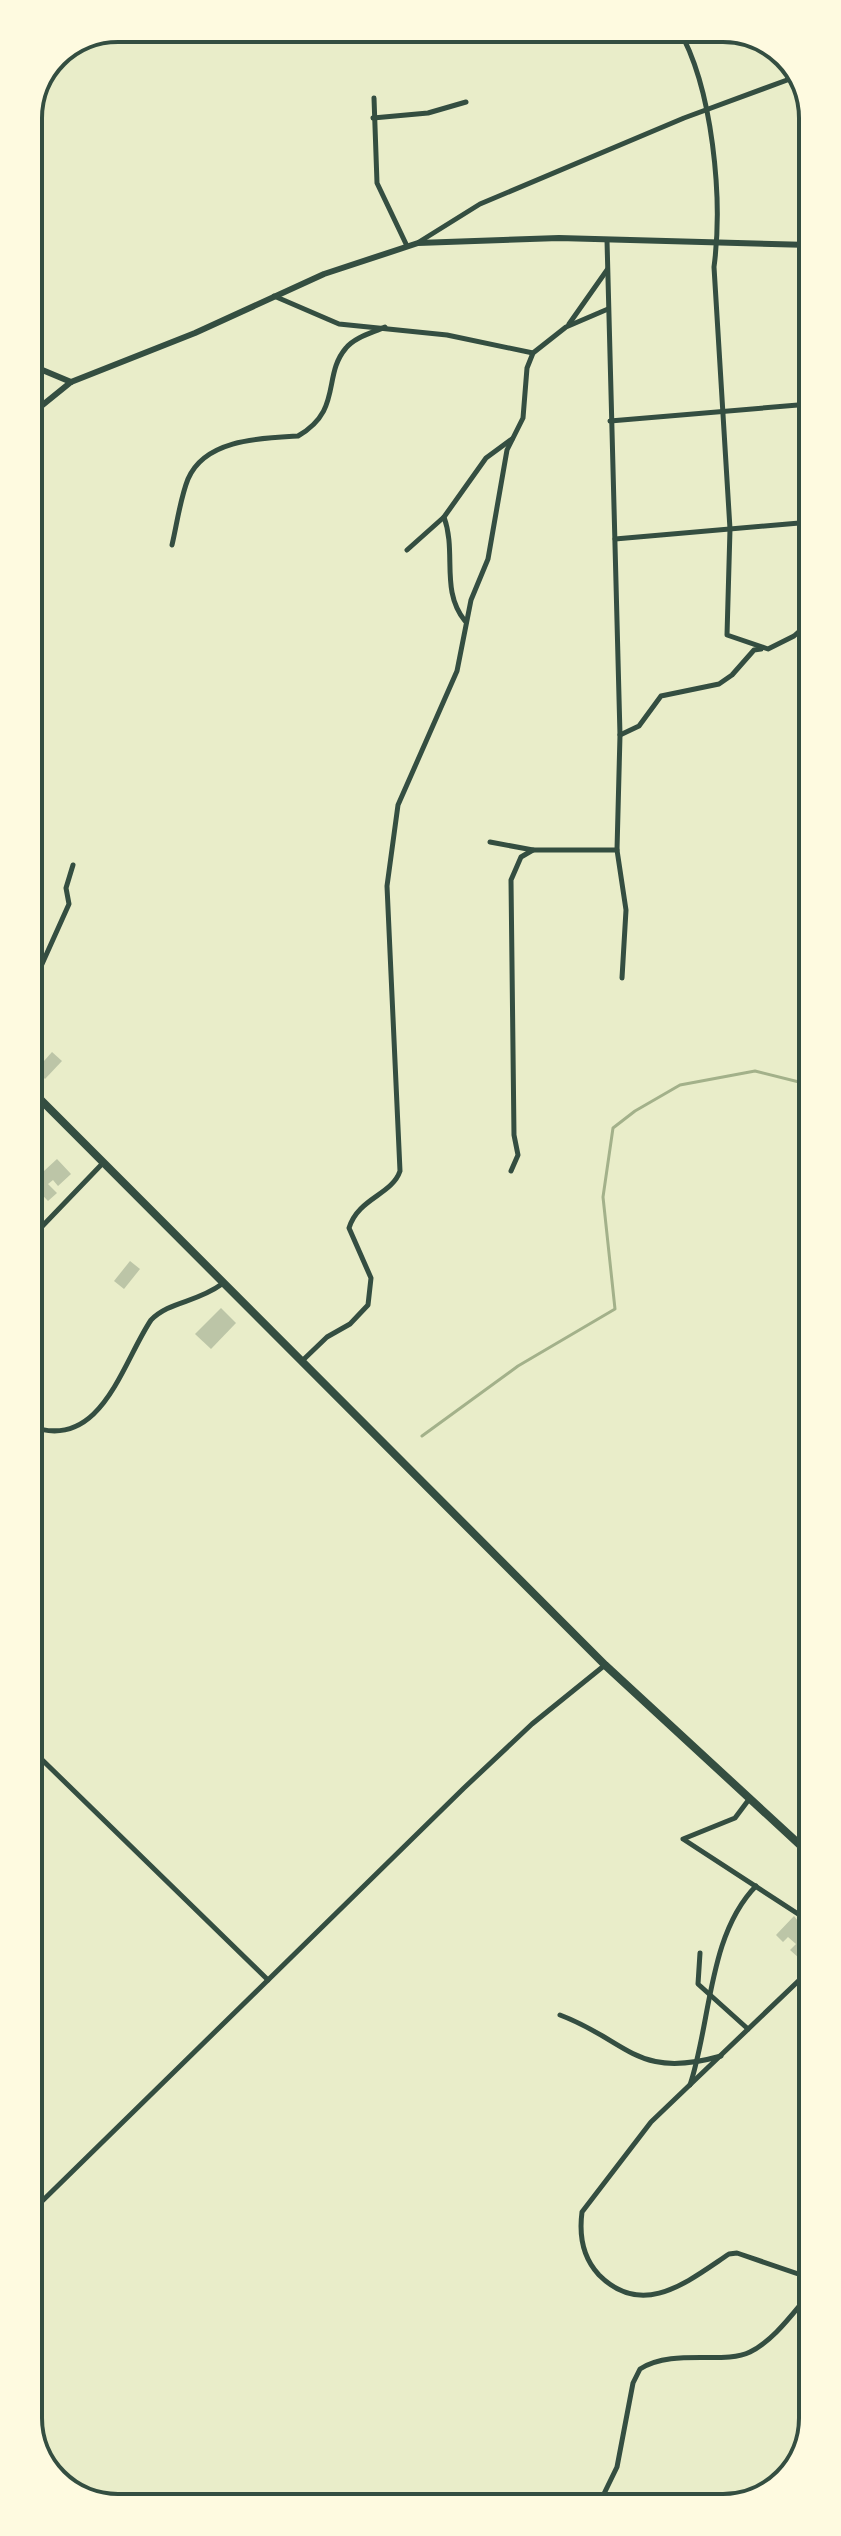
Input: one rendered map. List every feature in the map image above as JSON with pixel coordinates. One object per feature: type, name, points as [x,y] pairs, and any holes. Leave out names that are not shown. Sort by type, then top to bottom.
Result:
[{"type":"main road","points":[[42,1102],[605,1665],[799,1844]]},
{"type":"street","points":[[683,42],[709,109],[717,243],[714,267],[730,529],[727,635],[768,649]]},
{"type":"street","points":[[418,243],[480,204],[709,109],[789,79]]},
{"type":"street","points":[[374,98],[377,183],[407,246]]},
{"type":"street","points":[[373,118],[428,113],[466,102]]},
{"type":"street","points":[[607,240],[620,735],[617,850],[626,910],[622,978]]},
{"type":"street","points":[[42,405],[71,382],[195,333],[272,295],[418,243],[607,240],[799,245]]},
{"type":"street","points":[[566,327],[607,270]]},
{"type":"street","points":[[272,295],[339,324],[385,327],[533,353]]},
{"type":"street","points":[[302,1361],[327,1337],[350,1324],[368,1305],[371,1278],[349,1228],[358,1209],[394,1182],[400,1171],[387,886],[393,825],[404,786],[454,682],[465,621],[488,559],[501,472],[523,418],[523,384],[533,353],[566,327],[608,309]]},
{"type":"street","points":[[172,545],[188,478],[202,458],[236,443],[298,436],[305,431],[323,413],[332,396],[343,351],[353,341],[385,327]]},
{"type":"street","points":[[42,370],[71,382]]},
{"type":"street","points":[[610,421],[799,405]]},
{"type":"street","points":[[407,550],[444,517],[486,458],[513,439]]},
{"type":"street","points":[[444,517],[449,543],[450,598],[465,621]]},
{"type":"street","points":[[615,539],[799,523]]},
{"type":"street","points":[[620,735],[639,726],[661,696],[719,684],[732,675],[754,650],[768,649],[799,632]]},
{"type":"street","points":[[490,842],[533,850],[617,850]]},
{"type":"street","points":[[511,1171],[518,1155],[514,1135],[511,880],[516,864],[533,850]]},
{"type":"street","points":[[42,964],[69,904],[66,888],[73,865]]},
{"type":"street","points":[[42,1226],[102,1164]]},
{"type":"street","points":[[42,1429],[65,1429],[94,1416],[114,1393],[151,1320],[160,1311],[205,1297],[222,1284]]},
{"type":"street","points":[[42,2201],[532,1724],[605,1665]]},
{"type":"street","points":[[42,1760],[268,1980]]},
{"type":"street","points":[[750,1798],[735,1818],[683,1839],[799,1914]]},
{"type":"street","points":[[690,2086],[735,1915],[756,1886]]},
{"type":"street","points":[[700,1953],[698,1984],[748,2029]]},
{"type":"street","points":[[799,1980],[651,2122],[582,2212],[580,2229],[592,2267],[614,2289],[633,2298],[690,2280],[729,2254],[737,2253],[799,2274]]},
{"type":"street","points":[[560,2015],[646,2060],[669,2066],[721,2056]]},
{"type":"street","points":[[604,2494],[617,2467],[633,2383],[640,2369],[681,2357],[748,2354],[770,2337],[799,2305]]},
{"type":"building","points":[[52,1052],[62,1061],[45,1079],[42,1063]]},
{"type":"building","points":[[57,1159],[71,1174],[58,1186],[53,1180],[48,1184],[57,1193],[48,1201],[42,1195],[42,1173]]},
{"type":"building","points":[[130,1261],[140,1269],[124,1289],[114,1281]]},
{"type":"building","points":[[221,1308],[236,1323],[211,1349],[195,1334]]},
{"type":"building","points":[[794,1916],[799,1922],[799,1958],[790,1950],[796,1944],[788,1937],[783,1942],[776,1935]]},
{"type":"waterway","points":[[422,1436],[518,1366],[615,1309],[603,1197],[613,1128],[635,1111],[680,1085],[755,1071],[799,1082]]}]
